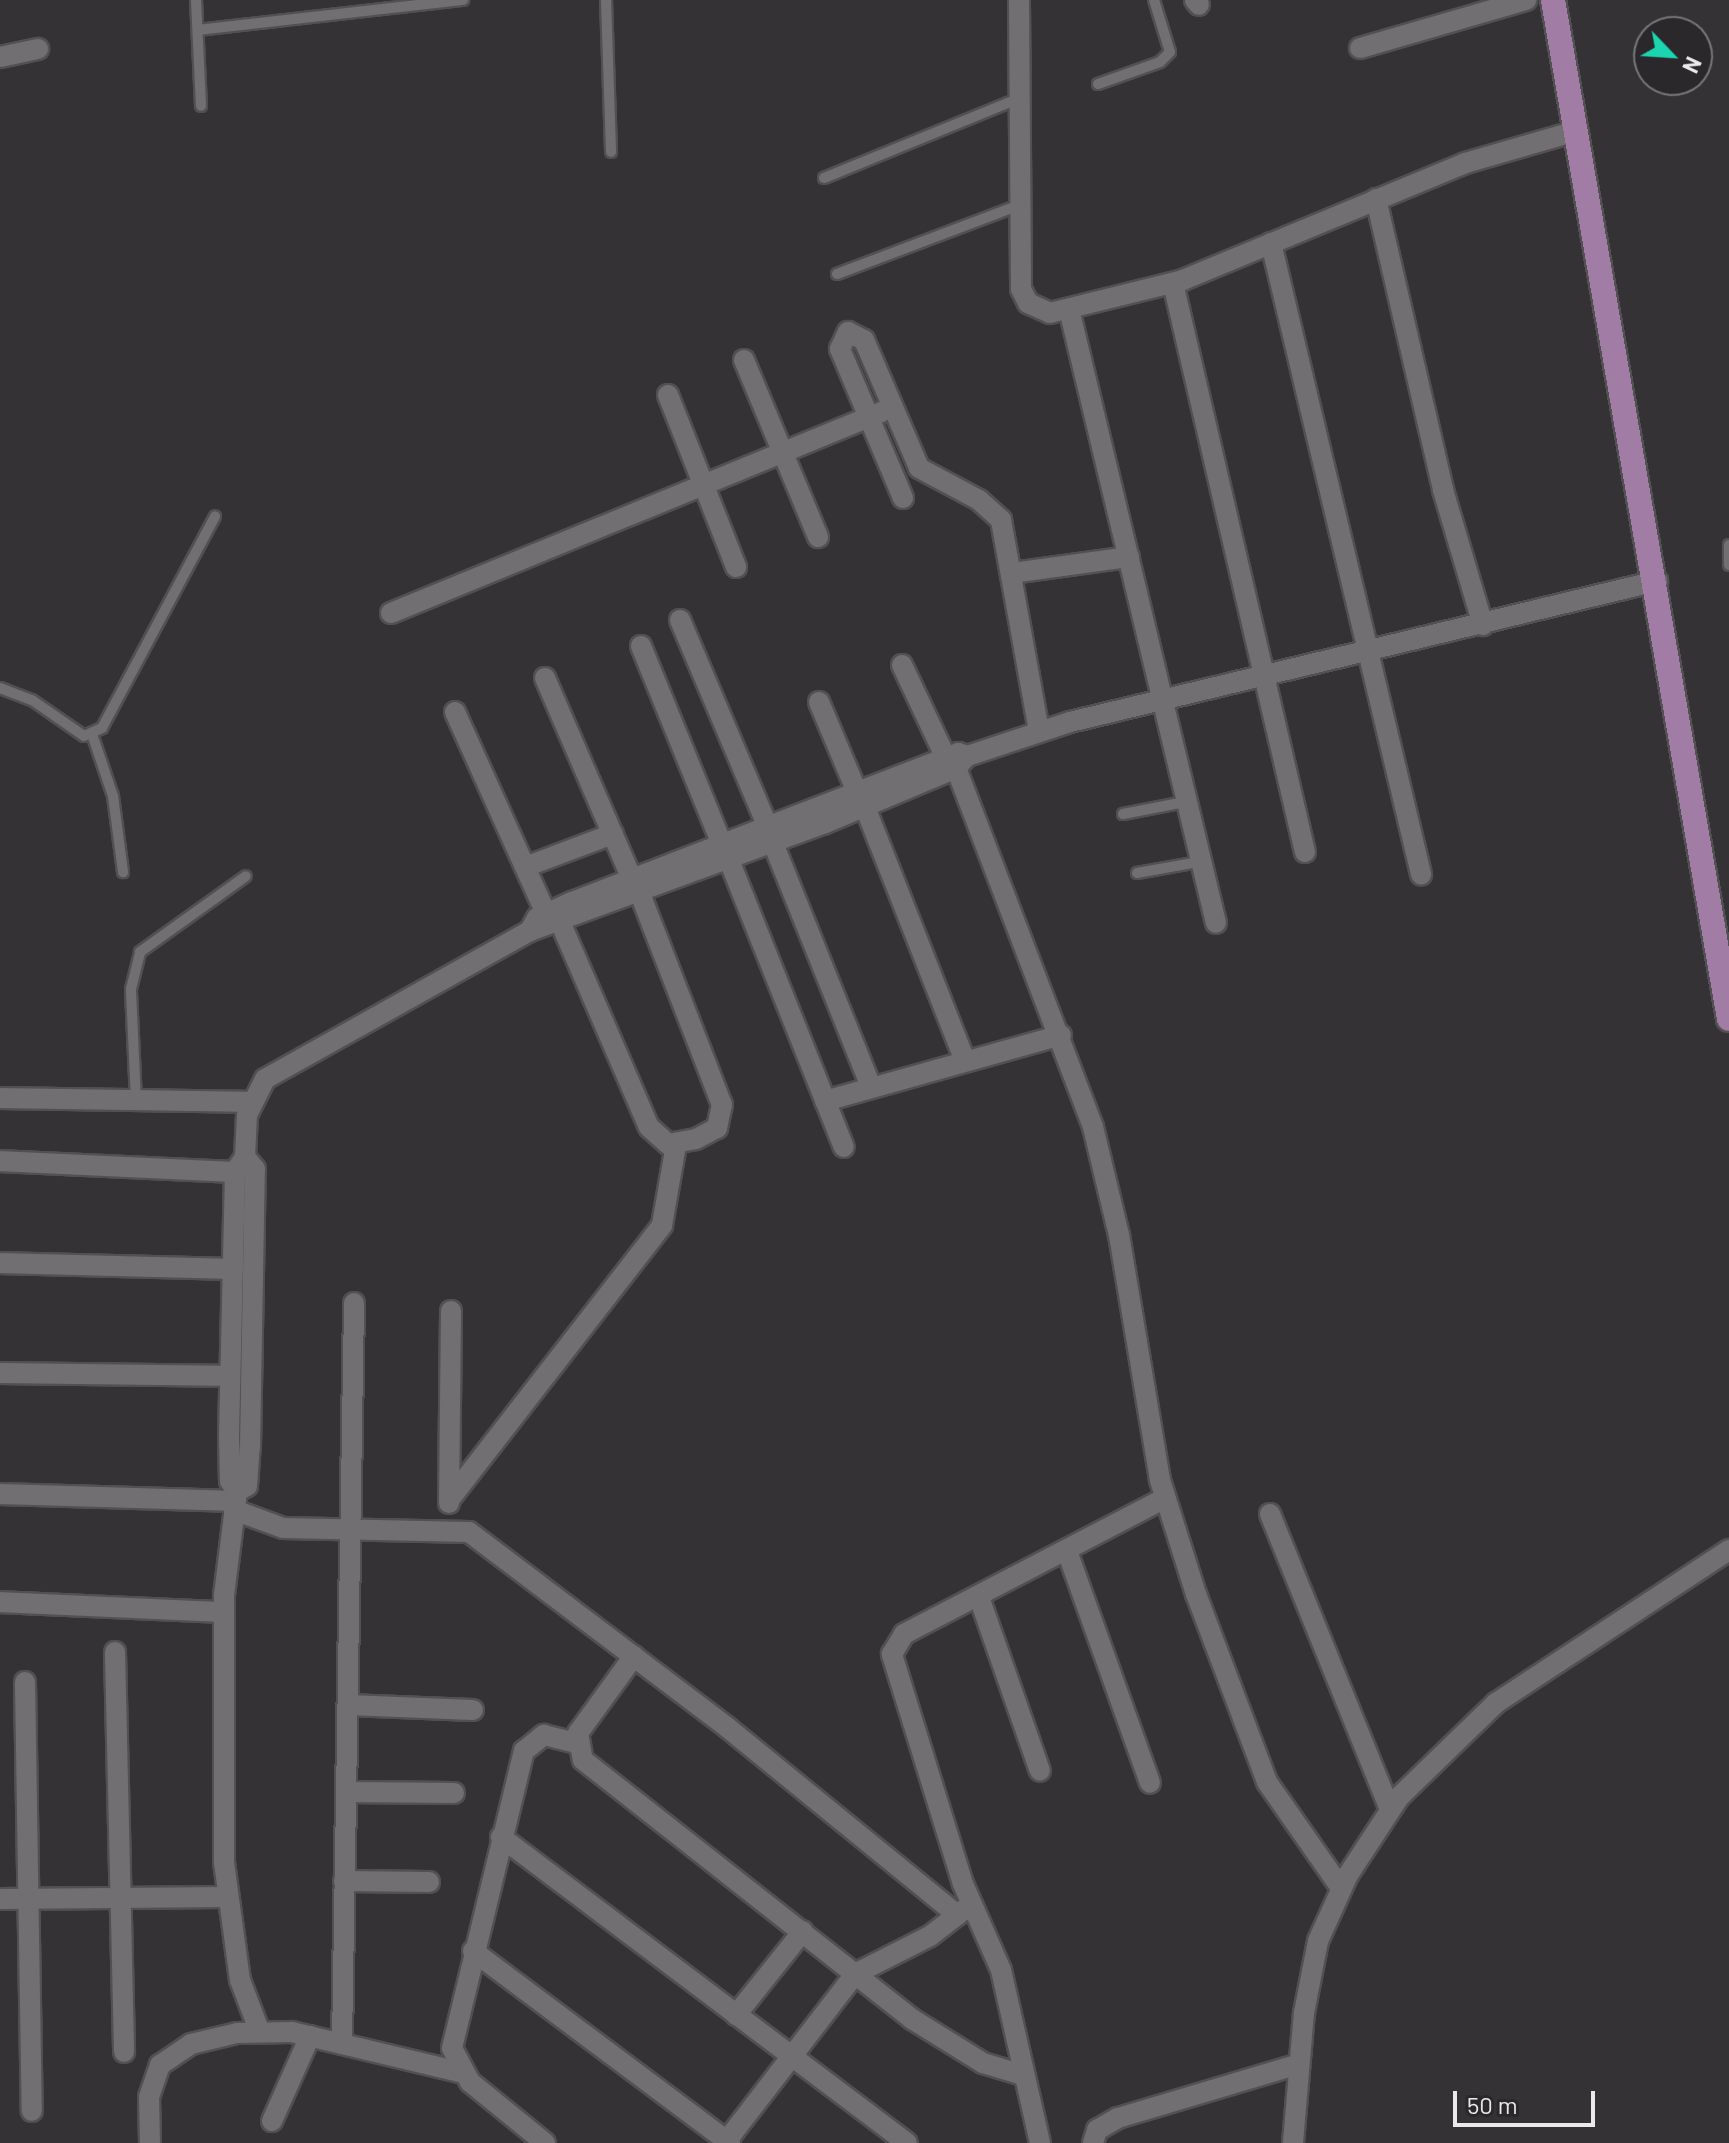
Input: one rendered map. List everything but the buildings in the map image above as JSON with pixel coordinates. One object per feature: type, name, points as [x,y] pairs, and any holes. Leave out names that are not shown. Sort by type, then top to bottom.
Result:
[{"type":"main road","points":[[1553,0],[1657,581],[1729,1019]]},
{"type":"street","points":[[1019,0],[1022,294],[1041,311],[1069,309],[1173,283],[1465,163],[1576,131]]},
{"type":"street","points":[[1360,48],[1526,0]]},
{"type":"street","points":[[0,57],[38,49]]},
{"type":"street","points":[[1376,199],[1443,490],[1483,625]]},
{"type":"street","points":[[1271,243],[1373,653],[1421,874]]},
{"type":"street","points":[[1173,283],[1305,852]]},
{"type":"street","points":[[1069,309],[1129,557],[1160,702],[1216,923]]},
{"type":"street","points":[[903,498],[840,349],[848,332],[864,340],[919,468],[979,500],[1001,520],[1039,731]]},
{"type":"street","points":[[744,360],[818,537]]},
{"type":"street","points":[[668,395],[736,567]]},
{"type":"street","points":[[391,613],[892,408]]},
{"type":"street","points":[[1012,573],[1129,557]]},
{"type":"street","points":[[259,2030],[240,1980],[226,1897],[224,1612],[236,1501],[230,1481],[230,1376],[240,1164],[250,1102],[265,1079],[554,919],[1039,731],[1373,653],[1657,581]]},
{"type":"street","points":[[680,620],[771,835],[871,1087]]},
{"type":"street","points":[[641,646],[844,1147]]},
{"type":"street","points":[[902,665],[957,761],[1061,1035],[1105,1170],[1165,1498],[1267,1782],[1341,1888]]},
{"type":"street","points":[[455,712],[644,1117],[655,1136],[676,1145],[717,1128],[722,1105],[636,887],[545,678]]},
{"type":"street","points":[[819,702],[965,1061]]},
{"type":"street","points":[[525,867],[613,834]]},
{"type":"street","points":[[825,1101],[1061,1035]]},
{"type":"street","points":[[0,1098],[250,1102]]},
{"type":"street","points":[[449,1500],[662,1225],[676,1145]]},
{"type":"street","points":[[0,1161],[240,1164],[255,1169],[250,1447],[247,1486],[236,1501]]},
{"type":"street","points":[[0,1263],[233,1269]]},
{"type":"street","points":[[342,2044],[354,1531],[354,1303]]},
{"type":"street","points":[[449,1528],[451,1311]]},
{"type":"street","points":[[0,1373],[230,1376]]},
{"type":"street","points":[[0,1494],[236,1501],[283,1528],[354,1531],[449,1528],[475,1536],[964,1909]]},
{"type":"street","points":[[1040,2143],[1001,1970],[964,1909],[892,1654],[904,1634],[1165,1498]]},
{"type":"street","points":[[1270,1514],[1390,1810]]},
{"type":"street","points":[[1293,2143],[1309,1973],[1341,1888],[1390,1810],[1471,1721],[1729,1550]]},
{"type":"street","points":[[1067,1551],[1150,1783]]},
{"type":"street","points":[[979,1597],[1040,1771]]},
{"type":"street","points":[[0,1602],[224,1612]]},
{"type":"street","points":[[115,1652],[124,2052]]},
{"type":"street","points":[[575,1743],[634,1656]]},
{"type":"street","points":[[25,1682],[32,2111]]},
{"type":"street","points":[[348,1705],[473,1710]]},
{"type":"street","points":[[460,2072],[452,2048],[501,1837],[529,1743],[544,1735],[575,1743]]},
{"type":"street","points":[[575,1743],[583,1760],[855,1974],[966,2054],[1023,2075]]},
{"type":"street","points":[[346,1792],[454,1793]]},
{"type":"street","points":[[501,1837],[907,2143]]},
{"type":"street","points":[[344,1881],[429,1882]]},
{"type":"street","points":[[0,1899],[226,1897]]},
{"type":"street","points":[[473,1951],[727,2142],[855,1974],[964,1909]]},
{"type":"street","points":[[736,2015],[803,1931]]},
{"type":"street","points":[[150,2143],[149,2097],[160,2065],[191,2044],[259,2030],[310,2036],[460,2072],[545,2143]]},
{"type":"street","points":[[272,2121],[310,2036]]},
{"type":"street","points":[[1093,2143],[1097,2130],[1118,2118],[1299,2064]]},
{"type":"lane","points":[[196,0],[201,106]]},
{"type":"lane","points":[[198,30],[463,0]]},
{"type":"lane","points":[[606,0],[611,152]]},
{"type":"lane","points":[[1098,84],[1160,62],[1170,52],[1154,0]]},
{"type":"lane","points":[[824,178],[1020,98]]},
{"type":"lane","points":[[837,274],[1022,204]]},
{"type":"lane","points":[[0,688],[32,700],[74,732],[92,734],[107,721],[215,516]]},
{"type":"lane","points":[[1729,545],[1729,565]]},
{"type":"lane","points":[[92,734],[113,796],[123,872]]},
{"type":"lane","points":[[1123,814],[1185,802]]},
{"type":"lane","points":[[1137,873],[1199,862]]},
{"type":"lane","points":[[136,1101],[131,989],[140,952],[246,876]]}]
